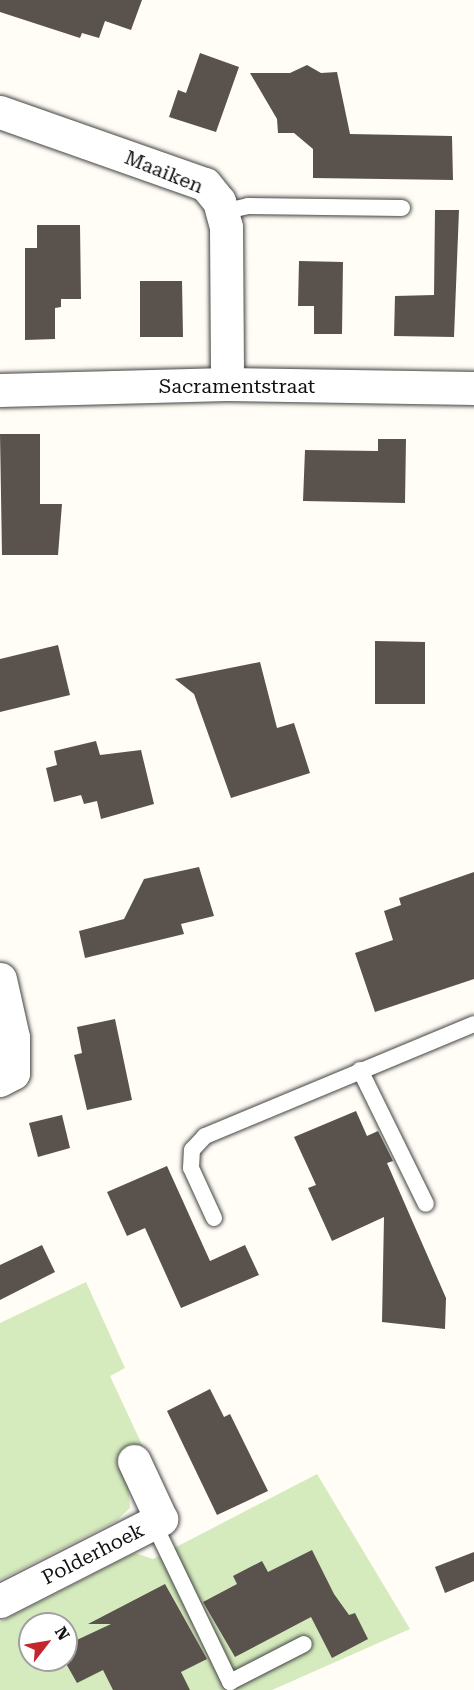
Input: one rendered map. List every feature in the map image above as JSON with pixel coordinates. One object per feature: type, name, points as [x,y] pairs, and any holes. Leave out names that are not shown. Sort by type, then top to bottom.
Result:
[{"type":"street","name":"Maaiken","points":[[0,112],[205,184],[222,212],[227,384]]},
{"type":"street","name":"Sacramentstraat","points":[[0,390],[227,384],[474,388]]},
{"type":"street","points":[[0,980],[13,1055],[13,1073],[0,1080]]},
{"type":"street","name":"Polderhoek","points":[[0,1602],[161,1519],[134,1461]]},
{"type":"lane","points":[[222,212],[248,206],[402,208]]},
{"type":"lane","points":[[214,1218],[191,1168],[192,1150],[206,1136],[474,1024]]},
{"type":"lane","points":[[360,1070],[426,1204]]},
{"type":"lane","points":[[153,1522],[230,1682],[304,1644]]},
{"type":"green space","points":[[86,1282],[125,1368],[110,1376],[144,1449],[128,1484],[130,1508],[116,1521],[0,1580],[0,1323]]},
{"type":"green space","points":[[317,1474],[410,1629],[272,1690],[0,1690],[0,1622],[18,1613],[18,1672],[78,1672],[78,1612],[20,1612],[135,1553],[153,1559]]},
{"type":"building","points":[[0,0],[142,0],[131,30],[105,21],[99,38],[82,33],[80,38],[0,12]]},
{"type":"building","points":[[200,53],[239,67],[216,132],[169,117],[178,90],[186,93]]},
{"type":"building","points":[[307,65],[321,73],[337,72],[350,134],[452,136],[453,180],[313,178],[313,149],[294,133],[278,133],[277,119],[250,73],[290,73]]},
{"type":"building","points":[[435,210],[459,210],[454,337],[394,336],[395,296],[434,295]]},
{"type":"building","points":[[37,225],[80,225],[81,299],[61,299],[61,307],[55,308],[55,339],[25,340],[25,248],[37,248]]},
{"type":"building","points":[[299,261],[343,262],[342,334],[314,334],[314,306],[298,306]]},
{"type":"building","points":[[140,281],[182,281],[183,337],[140,337]]},
{"type":"building","points":[[0,434],[40,434],[40,504],[62,504],[58,555],[2,555]]},
{"type":"building","points":[[378,439],[406,439],[405,503],[303,501],[305,450],[378,451]]},
{"type":"building","points":[[375,641],[425,642],[425,704],[375,704]]},
{"type":"building","points":[[58,645],[70,695],[0,712],[0,659]]},
{"type":"building","points":[[260,662],[277,728],[294,723],[310,773],[231,798],[194,694],[175,679]]},
{"type":"building","points":[[96,741],[100,755],[141,750],[154,804],[101,819],[97,801],[84,804],[81,795],[54,802],[46,768],[57,765],[54,751]]},
{"type":"building","points":[[199,867],[214,916],[181,924],[184,934],[85,958],[79,931],[124,919],[144,879]]},
{"type":"building","points":[[474,872],[474,979],[375,1012],[355,953],[393,940],[384,911],[401,905],[399,898]]},
{"type":"building","points":[[115,1019],[132,1100],[87,1110],[74,1055],[82,1053],[77,1027]]},
{"type":"building","points":[[356,1111],[367,1136],[378,1131],[393,1161],[387,1163],[446,1298],[445,1329],[382,1322],[384,1217],[332,1241],[308,1188],[316,1185],[294,1137]]},
{"type":"building","points":[[62,1115],[70,1148],[38,1157],[29,1123]]},
{"type":"building","points":[[167,1166],[210,1261],[245,1245],[259,1275],[181,1308],[145,1228],[127,1236],[107,1192]]},
{"type":"building","points":[[42,1245],[55,1272],[0,1300],[0,1265]]},
{"type":"building","points":[[210,1389],[224,1417],[230,1414],[268,1491],[217,1515],[167,1411]]},
{"type":"building","points":[[312,1550],[334,1594],[349,1615],[355,1613],[368,1639],[332,1658],[311,1617],[235,1657],[203,1602],[237,1584],[233,1576],[262,1561],[268,1572]]},
{"type":"building","points":[[474,1552],[474,1581],[445,1593],[435,1567]]},
{"type":"building","points":[[165,1584],[207,1659],[181,1672],[190,1690],[113,1690],[103,1670],[77,1683],[71,1672],[78,1672],[78,1639],[111,1624],[88,1624]]}]
